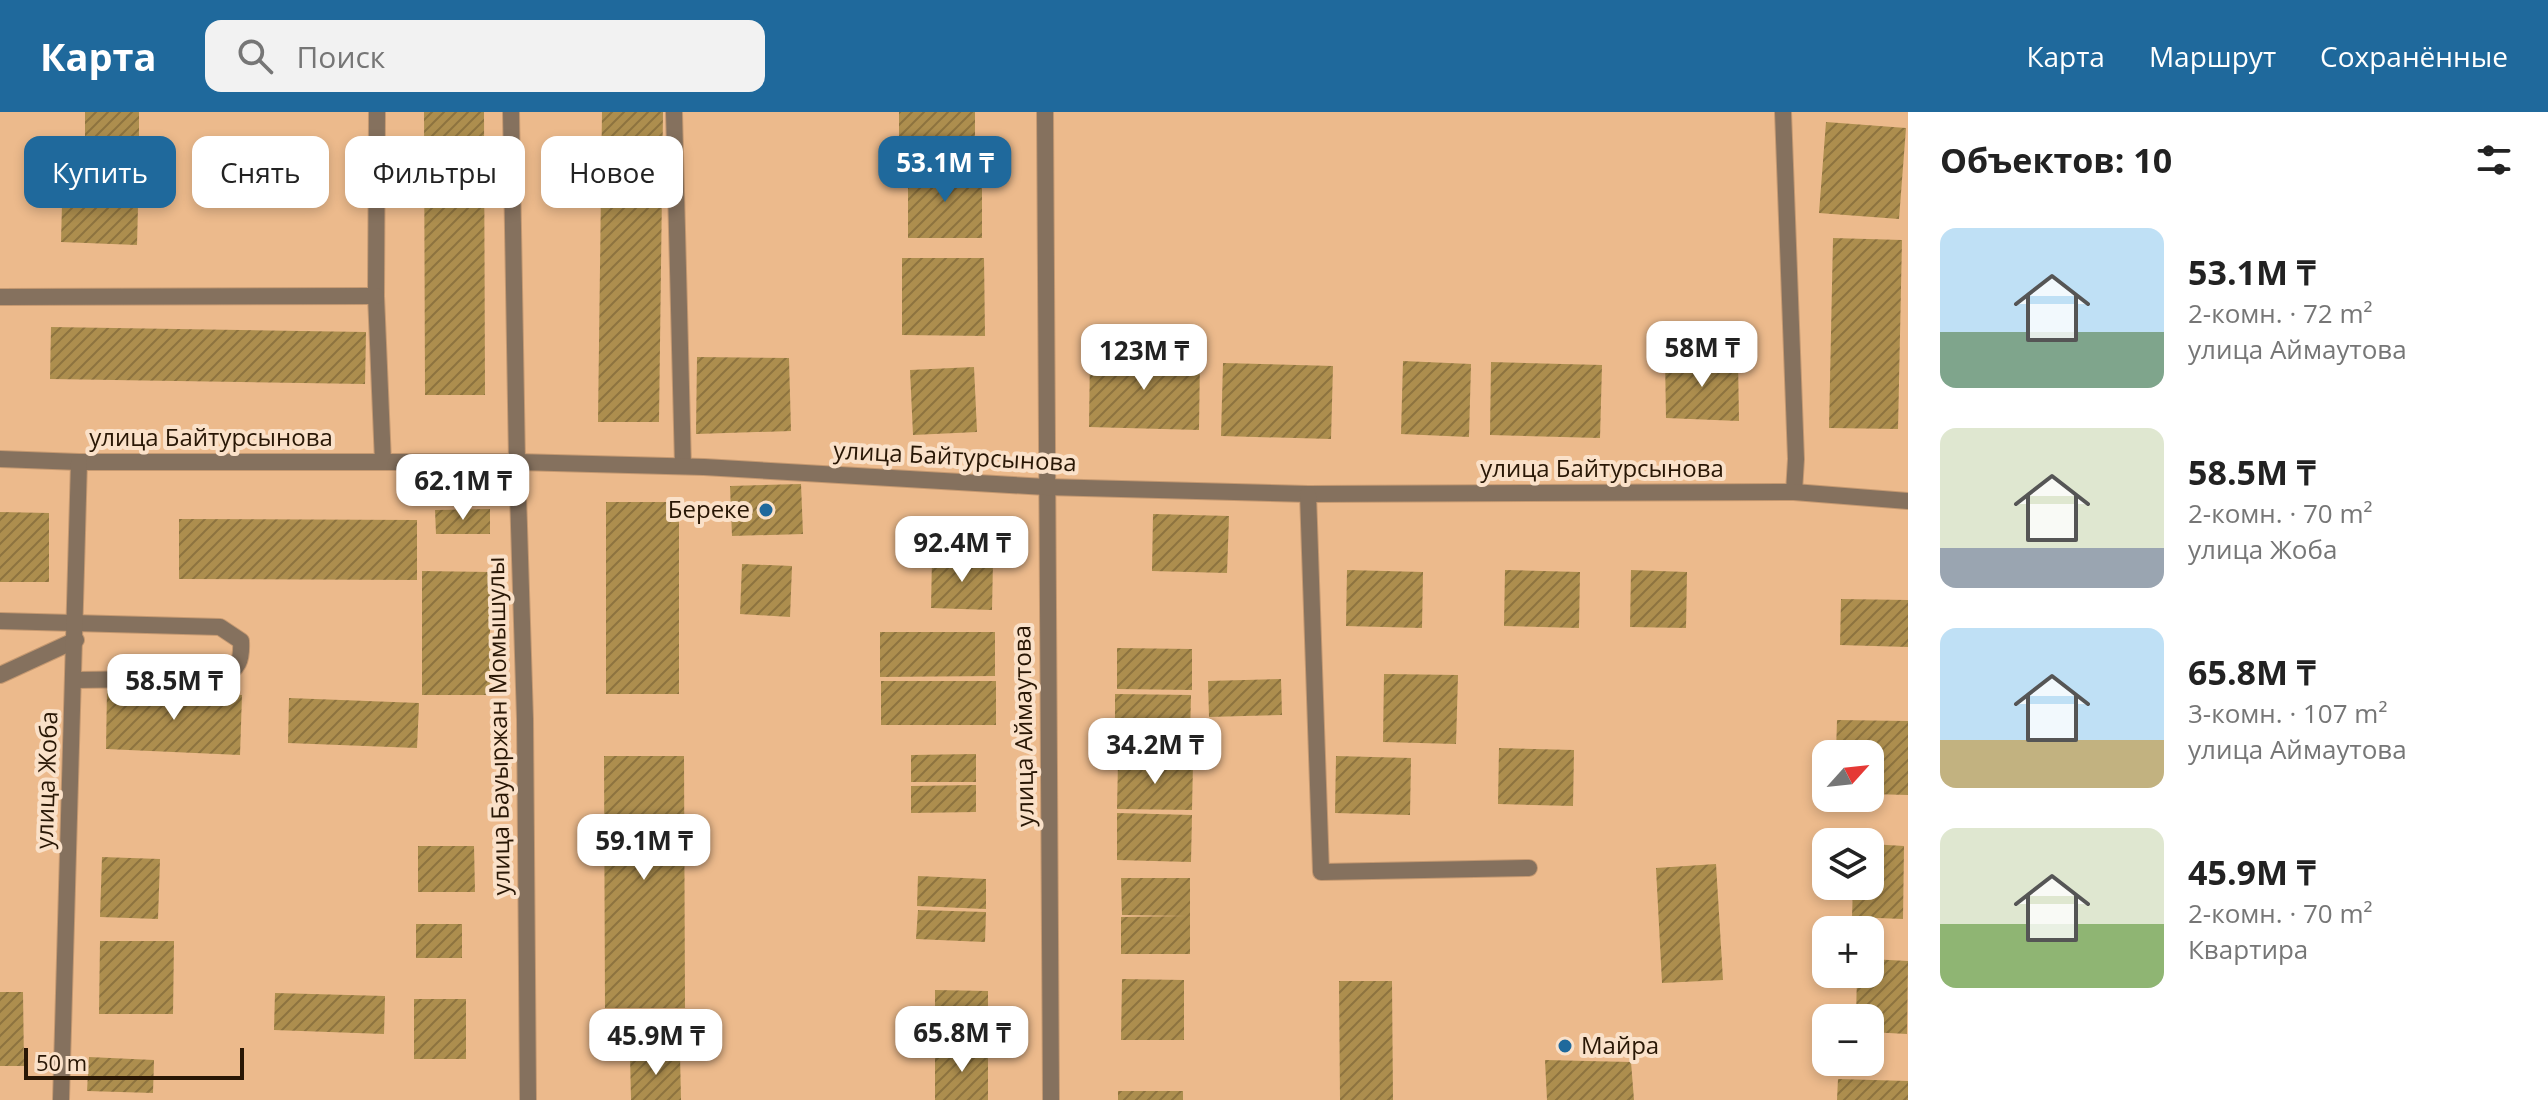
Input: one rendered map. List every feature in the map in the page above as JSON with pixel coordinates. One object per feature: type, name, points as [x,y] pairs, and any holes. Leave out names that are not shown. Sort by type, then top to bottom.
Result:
[{"type":"street","points":[[377,112],[376,296],[383,462]]},
{"type":"street","name":"улица Бауыржан Момышулы","points":[[511,112],[525,719],[528,1100]]},
{"type":"street","points":[[674,112],[683,466]]},
{"type":"street","name":"улица Аймаутова","points":[[1045,112],[1051,1100]]},
{"type":"street","points":[[1783,112],[1796,459],[1794,492]]},
{"type":"street","points":[[0,297],[376,296]]},
{"type":"street","name":"улица Байтурсынова","points":[[0,459],[79,462],[517,462],[683,466],[1046,487],[1308,494],[1794,492],[1908,501]]},
{"type":"street","name":"улица Жоба","points":[[61,1100],[79,462]]},
{"type":"street","points":[[1308,494],[1321,872],[1529,868]]},
{"type":"street","points":[[0,621],[76,632],[220,627],[241,641],[242,654],[234,671],[221,678],[74,680]]},
{"type":"street","points":[[0,675],[76,632]]},
{"type":"building","points":[[85,112],[139,112],[139,136],[85,136]]},
{"type":"building","points":[[424,112],[484,112],[484,136],[424,136]]},
{"type":"building","points":[[602,112],[663,112],[663,136],[602,136]]},
{"type":"building","points":[[899,112],[975,112],[975,150],[899,149]]},
{"type":"building","points":[[1826,122],[1906,128],[1899,219],[1819,213]]},
{"type":"building","points":[[908,169],[982,169],[982,238],[908,238]]},
{"type":"building","points":[[62,208],[138,208],[137,245],[61,242]]},
{"type":"building","points":[[424,208],[484,208],[485,395],[425,395]]},
{"type":"building","points":[[601,208],[662,208],[659,422],[598,422]]},
{"type":"building","points":[[1833,238],[1902,240],[1898,429],[1829,428]]},
{"type":"building","points":[[902,258],[984,258],[985,336],[902,335]]},
{"type":"building","points":[[51,327],[366,332],[365,384],[50,379]]},
{"type":"building","points":[[1090,354],[1200,357],[1199,430],[1089,427]]},
{"type":"building","points":[[697,357],[789,358],[791,431],[696,434]]},
{"type":"building","points":[[1665,357],[1738,360],[1739,421],[1666,418]]},
{"type":"building","points":[[1403,361],[1471,364],[1469,437],[1401,434]]},
{"type":"building","points":[[1491,362],[1602,365],[1600,438],[1490,435]]},
{"type":"building","points":[[1223,363],[1333,366],[1331,439],[1221,436]]},
{"type":"building","points":[[974,367],[977,432],[913,435],[910,370]]},
{"type":"building","name":"Береке","points":[[801,484],[803,534],[732,536],[730,486]]},
{"type":"building","points":[[606,502],[679,502],[679,694],[606,694]]},
{"type":"building","points":[[490,509],[490,534],[436,534],[435,510]]},
{"type":"building","points":[[0,512],[49,513],[49,582],[0,582]]},
{"type":"building","points":[[1153,514],[1229,516],[1227,573],[1152,571]]},
{"type":"building","points":[[179,519],[417,520],[417,580],[179,579]]},
{"type":"building","points":[[932,559],[993,561],[992,610],[931,608]]},
{"type":"building","points":[[742,564],[792,566],[790,617],[740,614]]},
{"type":"building","points":[[1347,570],[1423,572],[1422,628],[1346,626]]},
{"type":"building","points":[[1505,570],[1580,572],[1579,628],[1504,626]]},
{"type":"building","points":[[1631,570],[1687,572],[1686,628],[1630,627]]},
{"type":"building","points":[[422,571],[490,572],[490,695],[422,695]]},
{"type":"building","points":[[1841,599],[1908,600],[1908,647],[1840,645]]},
{"type":"building","points":[[880,632],[995,632],[995,676],[880,677]]},
{"type":"building","points":[[1117,648],[1192,649],[1192,690],[1117,689]]},
{"type":"building","points":[[1384,674],[1458,675],[1456,744],[1383,742]]},
{"type":"building","points":[[1281,679],[1282,715],[1209,717],[1208,681]]},
{"type":"building","points":[[881,681],[996,681],[996,725],[881,725]]},
{"type":"building","points":[[107,690],[242,695],[240,755],[106,749]]},
{"type":"building","points":[[1115,694],[1191,695],[1190,736],[1115,735]]},
{"type":"building","points":[[289,698],[419,703],[417,748],[288,743]]},
{"type":"building","points":[[1837,720],[1908,721],[1908,795],[1884,794],[1884,740],[1836,740]]},
{"type":"building","points":[[1499,748],[1574,750],[1573,806],[1498,804]]},
{"type":"building","points":[[976,754],[976,782],[911,782],[911,755]]},
{"type":"building","points":[[604,756],[684,756],[685,1008],[605,1008]]},
{"type":"building","points":[[1336,756],[1411,758],[1410,815],[1335,813]]},
{"type":"building","points":[[1118,762],[1193,763],[1192,810],[1117,809]]},
{"type":"building","points":[[976,785],[976,812],[911,813],[911,786]]},
{"type":"building","points":[[1117,813],[1192,815],[1191,862],[1117,860]]},
{"type":"building","points":[[1884,845],[1904,846],[1903,919],[1852,916],[1853,900],[1884,900]]},
{"type":"building","points":[[418,846],[474,846],[475,892],[418,892]]},
{"type":"building","points":[[102,857],[160,859],[158,919],[100,917]]},
{"type":"building","points":[[1716,864],[1723,980],[1662,983],[1656,868]]},
{"type":"building","points":[[918,876],[986,879],[986,909],[917,906]]},
{"type":"building","points":[[1121,878],[1190,878],[1190,954],[1121,954],[1121,917],[1186,916],[1122,915]]},
{"type":"building","points":[[918,910],[986,912],[985,942],[916,939]]},
{"type":"building","points":[[416,924],[462,924],[462,958],[416,958]]},
{"type":"building","points":[[100,941],[174,941],[173,1014],[99,1014]]},
{"type":"building","points":[[1884,960],[1908,961],[1907,1034],[1884,1033],[1884,1004],[1856,1004],[1857,988],[1884,988]]},
{"type":"building","points":[[1122,979],[1184,980],[1184,1040],[1121,1040]]},
{"type":"building","points":[[1339,981],[1392,981],[1393,1100],[1340,1100]]},
{"type":"building","points":[[935,990],[988,991],[988,1043],[935,1043]]},
{"type":"building","points":[[0,992],[23,992],[24,1066],[0,1066]]},
{"type":"building","points":[[275,993],[385,996],[384,1034],[274,1030]]},
{"type":"building","points":[[414,999],[466,999],[466,1059],[414,1059]]},
{"type":"building","points":[[988,1047],[988,1100],[935,1100],[935,1048]]},
{"type":"building","points":[[630,1054],[680,1054],[681,1100],[631,1100]]},
{"type":"building","points":[[89,1057],[154,1060],[153,1093],[87,1091]]},
{"type":"building","points":[[1545,1060],[1631,1062],[1634,1100],[1547,1100]]},
{"type":"building","points":[[1838,1079],[1908,1081],[1908,1100],[1837,1100]]},
{"type":"building","points":[[1118,1091],[1183,1091],[1183,1100],[1118,1100]]},
{"type":"place","name":"Береке","points":[[766,510]]},
{"type":"place","name":"Майра","points":[[1565,1046]]}]
